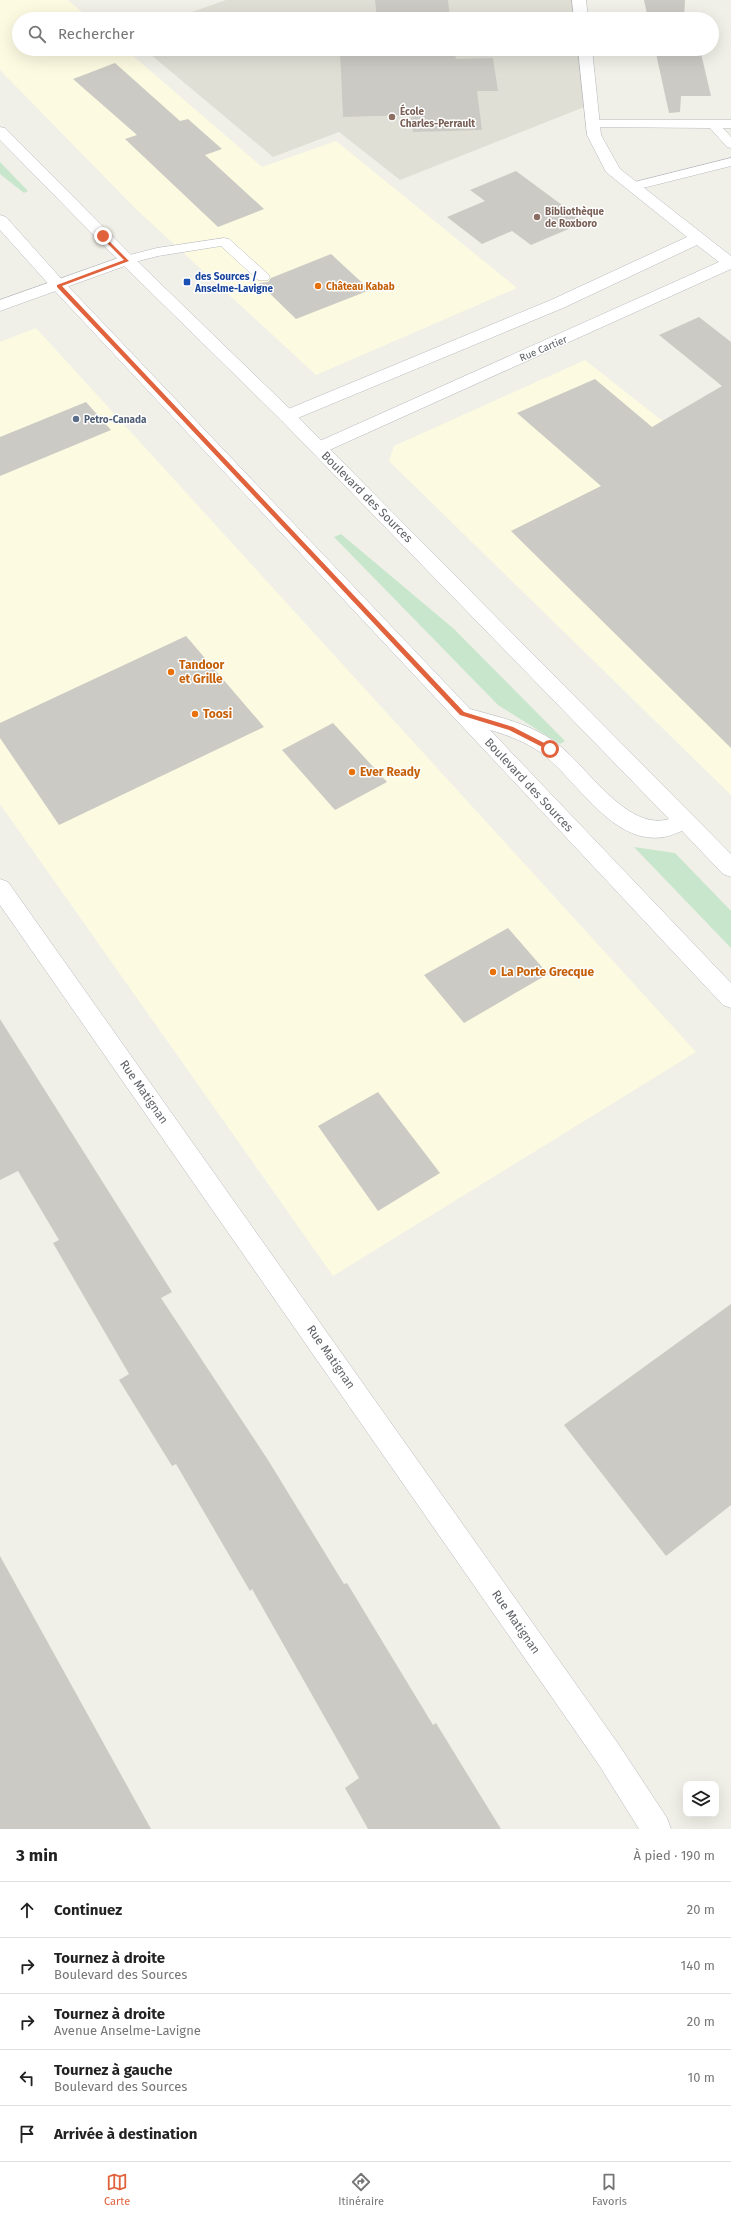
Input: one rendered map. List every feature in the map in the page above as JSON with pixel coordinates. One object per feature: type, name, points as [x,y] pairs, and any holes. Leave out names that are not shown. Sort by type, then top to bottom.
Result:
[{"type":"main road","points":[[579,0],[580,12]]},
{"type":"main road","name":"Rue Cartier","points":[[586,56],[594,135],[614,172],[697,239],[731,263]]},
{"type":"main road","name":"Boulevard des Sources","points":[[0,131],[127,260],[319,448],[731,868]]},
{"type":"main road","name":"Boulevard des Sources","points":[[0,220],[59,286],[84,310],[462,714],[731,998]]},
{"type":"main road","points":[[287,416],[557,304],[697,239]]},
{"type":"main road","points":[[0,306],[59,286],[127,260]]},
{"type":"main road","name":"Rue Cartier","points":[[319,448],[448,389],[587,329],[731,263]]},
{"type":"main road","points":[[462,714],[511,728],[540,742],[550,749],[600,798],[623,818],[634,824],[643,828],[671,828],[685,822]]},
{"type":"main road","name":"Rue Matignan","points":[[0,888],[609,1755],[656,1829]]},
{"type":"lane","points":[[593,124],[731,124]]},
{"type":"lane","points":[[714,125],[731,144]]},
{"type":"lane","points":[[631,186],[731,162]]},
{"type":"lane","points":[[127,260],[157,252],[224,242],[263,277]]},
{"type":"shaded area","points":[[0,0],[68,0],[82,12],[12,12],[12,56],[133,56],[262,167],[336,141],[517,288],[316,375],[137,210],[0,70]]},
{"type":"shaded area","points":[[226,0],[578,0],[581,12],[192,12]]},
{"type":"shaded area","name":"École Charles-Perrault","points":[[152,56],[588,56],[597,102],[400,180],[339,132],[273,157]]},
{"type":"shaded area","points":[[36,328],[696,1052],[333,1276],[0,804],[0,342]]},
{"type":"shaded area","points":[[585,360],[731,475],[731,795],[389,461],[394,446]]},
{"type":"green space","points":[[0,162],[28,191],[24,193],[0,174]]},
{"type":"green space","points":[[341,534],[454,629],[565,741],[560,744],[498,705],[334,537]]},
{"type":"green space","points":[[634,847],[675,853],[731,911],[731,948]]},
{"type":"building","points":[[375,0],[448,0],[449,12],[376,12]]},
{"type":"building","points":[[644,0],[685,0],[684,12],[647,12]]},
{"type":"building","points":[[340,56],[455,56],[456,59],[493,58],[498,91],[477,91],[482,130],[413,132],[411,115],[343,117]]},
{"type":"building","points":[[657,56],[702,56],[711,96],[681,96],[680,112],[669,113]]},
{"type":"building","points":[[115,63],[180,121],[188,119],[222,149],[205,155],[264,209],[218,227],[125,139],[137,135],[73,79]]},
{"type":"building","points":[[516,171],[585,222],[531,245],[512,231],[482,244],[447,217],[485,201],[470,190]]},
{"type":"building","points":[[331,254],[370,290],[296,319],[259,283],[268,282],[271,278]]},
{"type":"building","points":[[699,317],[731,342],[731,748],[511,531],[601,486],[517,413],[595,379],[652,427],[722,386],[659,335]]},
{"type":"building","points":[[86,402],[111,430],[0,476],[0,437]]},
{"type":"building","points":[[186,636],[264,727],[59,825],[0,738],[0,723]]},
{"type":"building","points":[[333,723],[387,782],[335,810],[282,750]]},
{"type":"building","points":[[508,928],[548,974],[464,1023],[424,975]]},
{"type":"building","points":[[0,1019],[172,1292],[161,1298],[268,1460],[344,1584],[347,1583],[433,1725],[436,1723],[501,1829],[368,1829],[345,1788],[359,1778],[252,1589],[250,1591],[176,1464],[172,1466],[119,1380],[129,1374],[53,1243],[59,1240],[18,1171],[0,1180]]},
{"type":"building","points":[[378,1092],[440,1173],[378,1211],[318,1126]]},
{"type":"building","points":[[731,1304],[731,1505],[666,1556],[564,1425]]},
{"type":"building","points":[[0,1556],[151,1829],[0,1829]]},
{"type":"place","name":"École Charles-Perrault","points":[[392,117]]},
{"type":"place","name":"Bibliothèque de Roxboro","points":[[537,217]]},
{"type":"place","name":"des Sources / Anselme-Lavigne","points":[[187,282]]},
{"type":"place","name":"Château Kabab","points":[[318,286]]},
{"type":"place","name":"Petro-Canada","points":[[76,419]]},
{"type":"place","name":"Tandoor et Grille","points":[[171,672]]},
{"type":"place","name":"Toosi","points":[[195,714]]},
{"type":"place","name":"Ever Ready","points":[[352,772]]},
{"type":"place","name":"La Porte Grecque","points":[[493,972]]},
{"type":"route","points":[[103,236],[127,260],[59,286],[79,304],[462,714],[511,728],[540,742],[550,749]]}]
